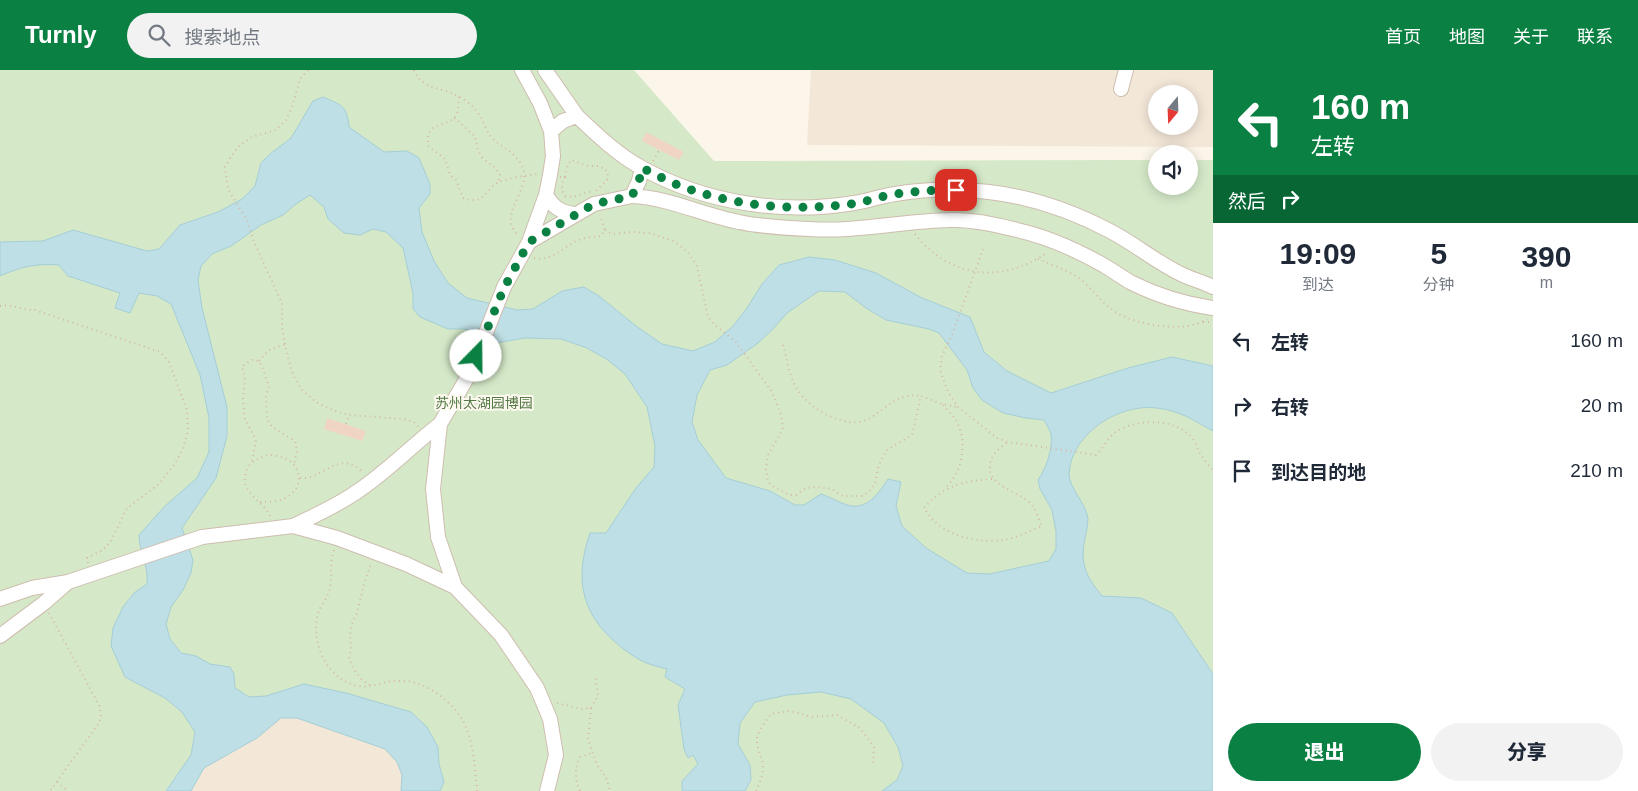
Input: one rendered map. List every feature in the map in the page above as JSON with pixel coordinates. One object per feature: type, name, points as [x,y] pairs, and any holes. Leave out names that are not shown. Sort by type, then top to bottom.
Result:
[{"type":"street","points":[[293,526],[355,494],[440,424],[470,373],[504,288],[527,245],[546,195],[550,175],[553,156],[551,131],[540,103],[522,70]]},
{"type":"street","points":[[545,70],[577,116],[621,154],[642,168],[682,186],[720,198],[758,206],[803,208],[853,203],[895,194],[941,190],[988,192],[1032,199],[1071,212],[1112,232],[1181,274],[1213,286]]},
{"type":"street","points":[[1120,89],[1126,70]]},
{"type":"street","points":[[551,131],[563,121],[577,116]]},
{"type":"street","points":[[632,196],[639,181],[642,168]]},
{"type":"street","points":[[546,195],[552,205],[562,212],[574,214]]},
{"type":"street","points":[[527,245],[574,214],[592,198],[651,197],[739,222],[841,230],[952,220],[1018,230],[1060,244],[1156,293],[1211,313]]},
{"type":"street","points":[[440,424],[433,488],[438,537],[455,587]]},
{"type":"street","points":[[0,599],[32,588],[68,582],[202,537],[293,526],[337,538],[406,564],[455,587],[501,635],[536,688],[550,718],[556,755],[546,791]]},
{"type":"street","points":[[0,636],[44,603],[68,582]]},
{"type":"path","points":[[308,70],[300,79],[286,120],[276,130],[252,137],[240,145],[233,154],[225,167],[228,189],[247,220],[254,242],[282,303],[282,328],[285,344],[293,375],[302,390],[316,402],[332,410],[349,415],[403,419],[414,422],[425,435]]},
{"type":"path","points":[[414,70],[418,78],[427,86],[459,97],[470,104],[480,116],[486,131],[494,140],[507,148],[523,166],[520,194],[511,221],[513,228],[527,245],[535,259],[545,259],[580,239],[601,236],[605,230]]},
{"type":"path","points":[[454,118],[475,136],[477,147],[482,156],[496,167],[500,175],[498,182],[482,199],[472,201],[463,198],[456,180],[450,175],[445,159],[428,146],[427,140],[430,131],[436,126],[454,118],[457,112],[459,97]]},
{"type":"path","points":[[592,198],[607,180],[608,172],[603,167],[597,165],[587,166],[572,160],[568,164],[562,183],[562,192],[565,196],[571,198],[586,192],[592,198],[605,230],[612,234],[650,233],[673,241],[688,252],[696,266],[708,317],[715,326],[736,342],[772,392],[781,415],[783,429],[768,455],[766,469],[768,482],[781,492],[788,495],[796,495],[806,488],[818,487],[832,488],[842,496],[864,496],[876,482],[879,465],[887,450],[912,435],[921,396]]},
{"type":"path","points":[[498,182],[536,174],[565,177]]},
{"type":"path","points":[[907,223],[932,252],[951,265],[974,272],[1001,272],[1022,267],[1060,244]]},
{"type":"path","points":[[983,249],[954,330],[942,356],[940,370],[948,392],[958,407],[997,438],[1008,442],[1096,455],[1108,439],[1117,431],[1133,424],[1150,421],[1166,424],[1180,428],[1192,438],[1200,453],[1213,470]]},
{"type":"path","points":[[1038,259],[1079,278],[1117,313],[1130,318],[1148,324],[1170,327],[1213,322]]},
{"type":"path","points":[[0,306],[12,305],[24,310],[35,310],[160,352],[169,362],[187,410],[188,430],[183,449],[174,465],[158,484],[127,508],[111,541],[103,550],[87,558],[90,575]]},
{"type":"path","points":[[1203,322],[1211,313]]},
{"type":"path","points":[[258,361],[269,350],[285,344]]},
{"type":"path","points":[[782,345],[797,390],[811,404],[841,421],[853,423],[869,419],[899,398],[912,394],[958,407]]},
{"type":"path","points":[[274,528],[269,513],[251,493],[245,483],[246,470],[252,461],[256,440],[245,419],[243,400],[245,381],[242,366],[252,360],[258,361],[264,369],[269,387],[266,395],[267,419],[272,427],[295,441],[297,451],[294,465]]},
{"type":"path","points":[[942,404],[958,422],[962,439],[960,461],[954,480],[924,508],[934,520],[956,534],[974,540],[1011,538],[1042,526],[1032,506],[1020,495],[992,479],[962,482],[945,489]]},
{"type":"path","points":[[346,424],[349,415]]},
{"type":"path","points":[[992,479],[989,471],[991,460],[997,450],[1008,442]]},
{"type":"path","points":[[252,461],[271,455],[285,458],[294,465],[300,478],[295,490],[288,496],[278,501],[260,502]]},
{"type":"path","points":[[300,478],[307,479],[339,463],[362,471],[370,483]]},
{"type":"path","points":[[337,538],[330,562],[332,572],[330,589],[316,617],[320,653],[329,668],[342,680],[358,686],[371,686],[391,681],[409,681],[430,688],[447,701],[458,712],[468,729],[472,746],[477,791]]},
{"type":"path","points":[[371,686],[362,680],[353,668],[349,658],[352,624],[376,553]]},
{"type":"path","points":[[44,603],[100,707],[101,717],[99,723],[50,791]]},
{"type":"path","points":[[595,675],[598,695],[591,708],[588,739],[597,765],[606,777],[610,791]]},
{"type":"path","points":[[545,706],[558,703],[582,709],[591,708]]},
{"type":"path","points":[[756,791],[762,778],[762,760],[757,738],[771,714],[790,711],[812,717],[837,715],[860,728],[874,747],[873,764]]},
{"type":"path","points":[[580,791],[575,778],[575,766],[580,757],[592,752]]},
{"type":"path","points":[[57,782],[68,791]]},
{"type":"shaded area","points":[[811,70],[1213,70],[1213,147],[1198,147],[1198,145],[1148,145],[1148,147],[807,145]]},
{"type":"shaded area","points":[[276,711],[404,750],[412,791],[186,791],[211,752]]},
{"type":"green space","name":"苏州太湖园博园","points":[[0,70],[634,70],[714,161],[1148,160],[1148,195],[1198,195],[1198,160],[1213,160],[1213,791],[421,791],[409,729],[303,694],[207,749],[182,791],[0,791]]},
{"type":"water","points":[[323,97],[339,104],[347,114],[349,127],[384,152],[407,151],[419,158],[430,184],[430,194],[419,208],[422,232],[434,261],[448,283],[467,298],[517,310],[533,309],[562,291],[584,287],[599,296],[662,344],[693,351],[715,342],[733,326],[762,284],[779,265],[809,257],[835,260],[876,273],[922,298],[970,317],[984,352],[1007,371],[1051,393],[1128,368],[1172,357],[1213,366],[1213,431],[1186,416],[1165,409],[1143,408],[1128,410],[1113,416],[1088,434],[1078,446],[1072,459],[1069,474],[1072,485],[1087,513],[1088,519],[1083,560],[1088,576],[1094,586],[1102,596],[1141,598],[1172,613],[1213,674],[1213,791],[882,791],[897,780],[903,766],[898,747],[884,723],[851,699],[821,692],[787,695],[755,702],[740,723],[738,744],[750,765],[751,780],[745,791],[682,791],[682,781],[698,764],[693,755],[688,758],[684,749],[678,705],[685,689],[665,677],[667,669],[637,658],[618,645],[603,630],[594,618],[588,605],[582,579],[585,549],[590,533],[606,533],[636,488],[654,467],[655,446],[647,407],[625,374],[608,360],[587,348],[561,339],[525,338],[496,343],[465,329],[448,329],[420,317],[413,309],[413,293],[403,248],[386,232],[373,229],[360,235],[344,233],[328,219],[324,207],[310,195],[283,215],[261,225],[231,246],[212,254],[201,266],[198,280],[202,308],[227,407],[227,436],[216,478],[182,528],[193,560],[191,573],[183,590],[171,607],[166,624],[170,639],[181,653],[196,656],[210,664],[230,667],[234,674],[235,688],[249,697],[266,696],[304,684],[346,693],[411,712],[427,727],[438,747],[439,764],[444,782],[440,791],[401,791],[402,775],[397,762],[385,749],[297,718],[281,718],[257,738],[204,768],[191,791],[166,791],[191,755],[195,732],[182,712],[165,698],[125,677],[111,646],[113,628],[123,607],[134,593],[147,584],[147,571],[139,535],[165,506],[197,478],[209,452],[209,418],[200,375],[171,304],[157,296],[139,293],[130,313],[115,308],[120,293],[68,276],[59,265],[29,266],[0,276],[0,242],[43,241],[73,230],[147,251],[159,249],[180,225],[218,212],[242,199],[255,186],[261,163],[291,138],[313,101]],"holes":[[[819,291],[845,292],[886,320],[929,329],[939,333],[967,370],[973,388],[982,400],[1003,413],[1044,420],[1051,434],[1051,446],[1044,470],[1038,480],[1040,489],[1052,510],[1056,531],[1056,549],[1049,561],[989,574],[967,573],[926,548],[902,526],[896,506],[901,482],[888,479],[872,500],[861,505],[847,505],[821,494],[804,505],[795,505],[770,491],[726,478],[698,440],[692,422],[697,395],[710,370],[727,365],[758,343],[787,313]]]},
{"type":"building","points":[[646,132],[684,152],[679,160],[642,141]]},
{"type":"building","points":[[327,418],[366,431],[362,441],[324,429]]},
{"type":"route","points":[[476,356],[504,288],[529,242],[594,204],[632,196],[639,181],[642,168],[682,186],[720,198],[758,206],[803,208],[853,203],[895,194],[956,190]]}]
